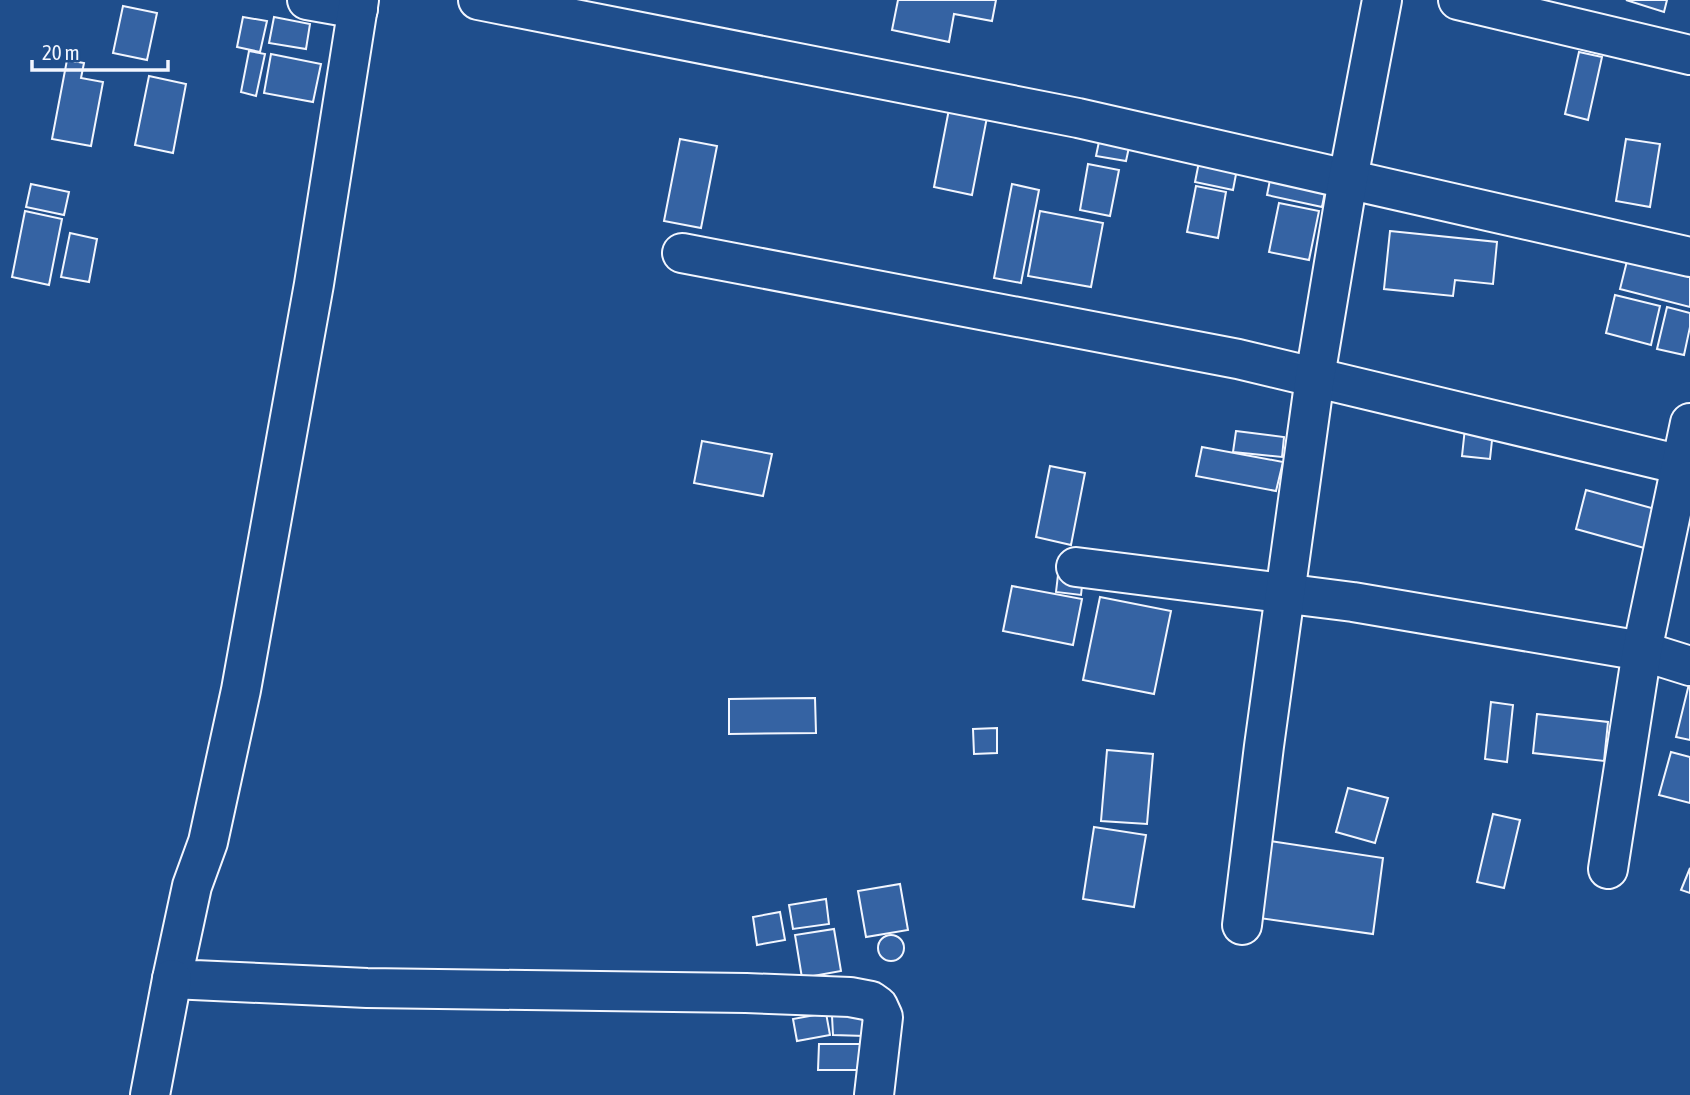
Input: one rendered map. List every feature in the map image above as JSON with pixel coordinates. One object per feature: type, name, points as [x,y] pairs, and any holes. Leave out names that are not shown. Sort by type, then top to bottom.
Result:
[{"type":"street","points":[[150,1095],[192,886],[208,842],[241,690],[314,284],[359,5],[307,0]]},
{"type":"street","points":[[478,0],[1078,118],[1690,257]]},
{"type":"street","points":[[1242,925],[1315,377],[1348,179],[1382,0]]},
{"type":"street","points":[[1458,0],[1690,55]]},
{"type":"street","points":[[682,253],[1238,359],[1686,466]]},
{"type":"street","points":[[1608,869],[1642,652],[1686,466],[1690,423]]},
{"type":"street","points":[[1076,567],[1353,602],[1642,652],[1690,666]]},
{"type":"street","points":[[172,979],[367,988],[850,997],[871,1001],[878,1006],[883,1017],[874,1095]]},
{"type":"building","points":[[898,0],[996,0],[992,21],[954,14],[949,42],[892,30]]},
{"type":"building","points":[[1626,0],[1667,0],[1664,12]]},
{"type":"building","points":[[123,6],[157,13],[147,60],[113,53]]},
{"type":"building","points":[[243,17],[267,21],[260,52],[237,47]]},
{"type":"building","points":[[274,17],[310,24],[306,49],[269,43]]},
{"type":"building","points":[[249,51],[265,54],[256,96],[241,92]]},
{"type":"building","points":[[1579,52],[1602,57],[1588,120],[1565,114]]},
{"type":"building","points":[[271,54],[321,64],[313,102],[264,93]]},
{"type":"building","points":[[67,60],[84,63],[81,78],[103,82],[91,146],[52,139]]},
{"type":"building","points":[[149,76],[186,84],[173,153],[135,145]]},
{"type":"building","points":[[950,104],[988,112],[972,195],[934,187]]},
{"type":"building","points":[[1101,132],[1131,138],[1126,161],[1096,156]]},
{"type":"building","points":[[680,139],[717,146],[701,228],[664,221]]},
{"type":"building","points":[[1626,139],[1660,144],[1650,207],[1616,201]]},
{"type":"building","points":[[1199,162],[1237,169],[1233,190],[1195,182]]},
{"type":"building","points":[[1088,164],[1119,170],[1110,216],[1080,210]]},
{"type":"building","points":[[1271,175],[1326,187],[1322,207],[1267,195]]},
{"type":"building","points":[[31,184],[69,192],[64,215],[26,207]]},
{"type":"building","points":[[1012,184],[1039,190],[1021,283],[994,278]]},
{"type":"building","points":[[1196,186],[1226,192],[1218,238],[1187,232]]},
{"type":"building","points":[[1279,203],[1319,211],[1309,260],[1269,252]]},
{"type":"building","points":[[25,211],[62,219],[49,285],[12,277]]},
{"type":"building","points":[[1040,211],[1103,223],[1091,287],[1028,276]]},
{"type":"building","points":[[1390,231],[1497,242],[1493,284],[1455,280],[1453,296],[1384,289]]},
{"type":"building","points":[[70,233],[97,239],[89,282],[61,277]]},
{"type":"building","points":[[1628,257],[1690,272],[1690,307],[1620,289]]},
{"type":"building","points":[[1615,295],[1660,306],[1651,345],[1606,333]]},
{"type":"building","points":[[1667,307],[1690,313],[1684,355],[1657,349]]},
{"type":"building","points":[[1465,428],[1493,431],[1490,459],[1462,456]]},
{"type":"building","points":[[1236,431],[1284,437],[1282,457],[1233,452]]},
{"type":"building","points":[[702,441],[772,454],[763,496],[694,483]]},
{"type":"building","points":[[1202,447],[1283,462],[1276,491],[1196,476]]},
{"type":"building","points":[[1050,466],[1085,473],[1071,545],[1036,537]]},
{"type":"building","points":[[1586,490],[1666,512],[1655,551],[1576,529]]},
{"type":"building","points":[[1058,575],[1083,577],[1081,595],[1056,592]]},
{"type":"building","points":[[1012,586],[1082,599],[1073,645],[1003,631]]},
{"type":"building","points":[[1100,597],[1171,611],[1154,694],[1083,680]]},
{"type":"building","points":[[1690,684],[1690,740],[1676,737]]},
{"type":"building","points":[[815,698],[816,733],[729,734],[729,699]]},
{"type":"building","points":[[1491,702],[1513,705],[1507,762],[1485,759]]},
{"type":"building","points":[[1537,714],[1608,722],[1604,761],[1533,753]]},
{"type":"building","points":[[997,728],[997,753],[974,754],[973,729]]},
{"type":"building","points":[[1107,750],[1153,754],[1147,824],[1101,821]]},
{"type":"building","points":[[1671,752],[1690,757],[1690,803],[1659,795]]},
{"type":"building","points":[[1348,788],[1388,798],[1375,843],[1336,832]]},
{"type":"building","points":[[1493,814],[1520,820],[1504,888],[1477,882]]},
{"type":"building","points":[[1094,827],[1146,835],[1134,907],[1083,899]]},
{"type":"building","points":[[1270,841],[1383,858],[1373,934],[1259,918]]},
{"type":"building","points":[[1690,868],[1690,893],[1681,890]]},
{"type":"building","points":[[900,884],[908,930],[866,937],[858,891]]},
{"type":"building","points":[[826,899],[829,924],[793,929],[789,905]]},
{"type":"building","points":[[780,912],[785,940],[757,945],[753,917]]},
{"type":"building","points":[[834,929],[841,971],[802,978],[795,935]]},
{"type":"building","points":[[891,935],[900,939],[904,948],[900,957],[891,961],[882,957],[878,948],[882,939]]},
{"type":"building","points":[[826,1013],[830,1035],[797,1041],[793,1019]]},
{"type":"building","points":[[832,1016],[864,1016],[865,1036],[833,1035]]},
{"type":"building","points":[[819,1044],[864,1044],[864,1070],[818,1070]]}]
